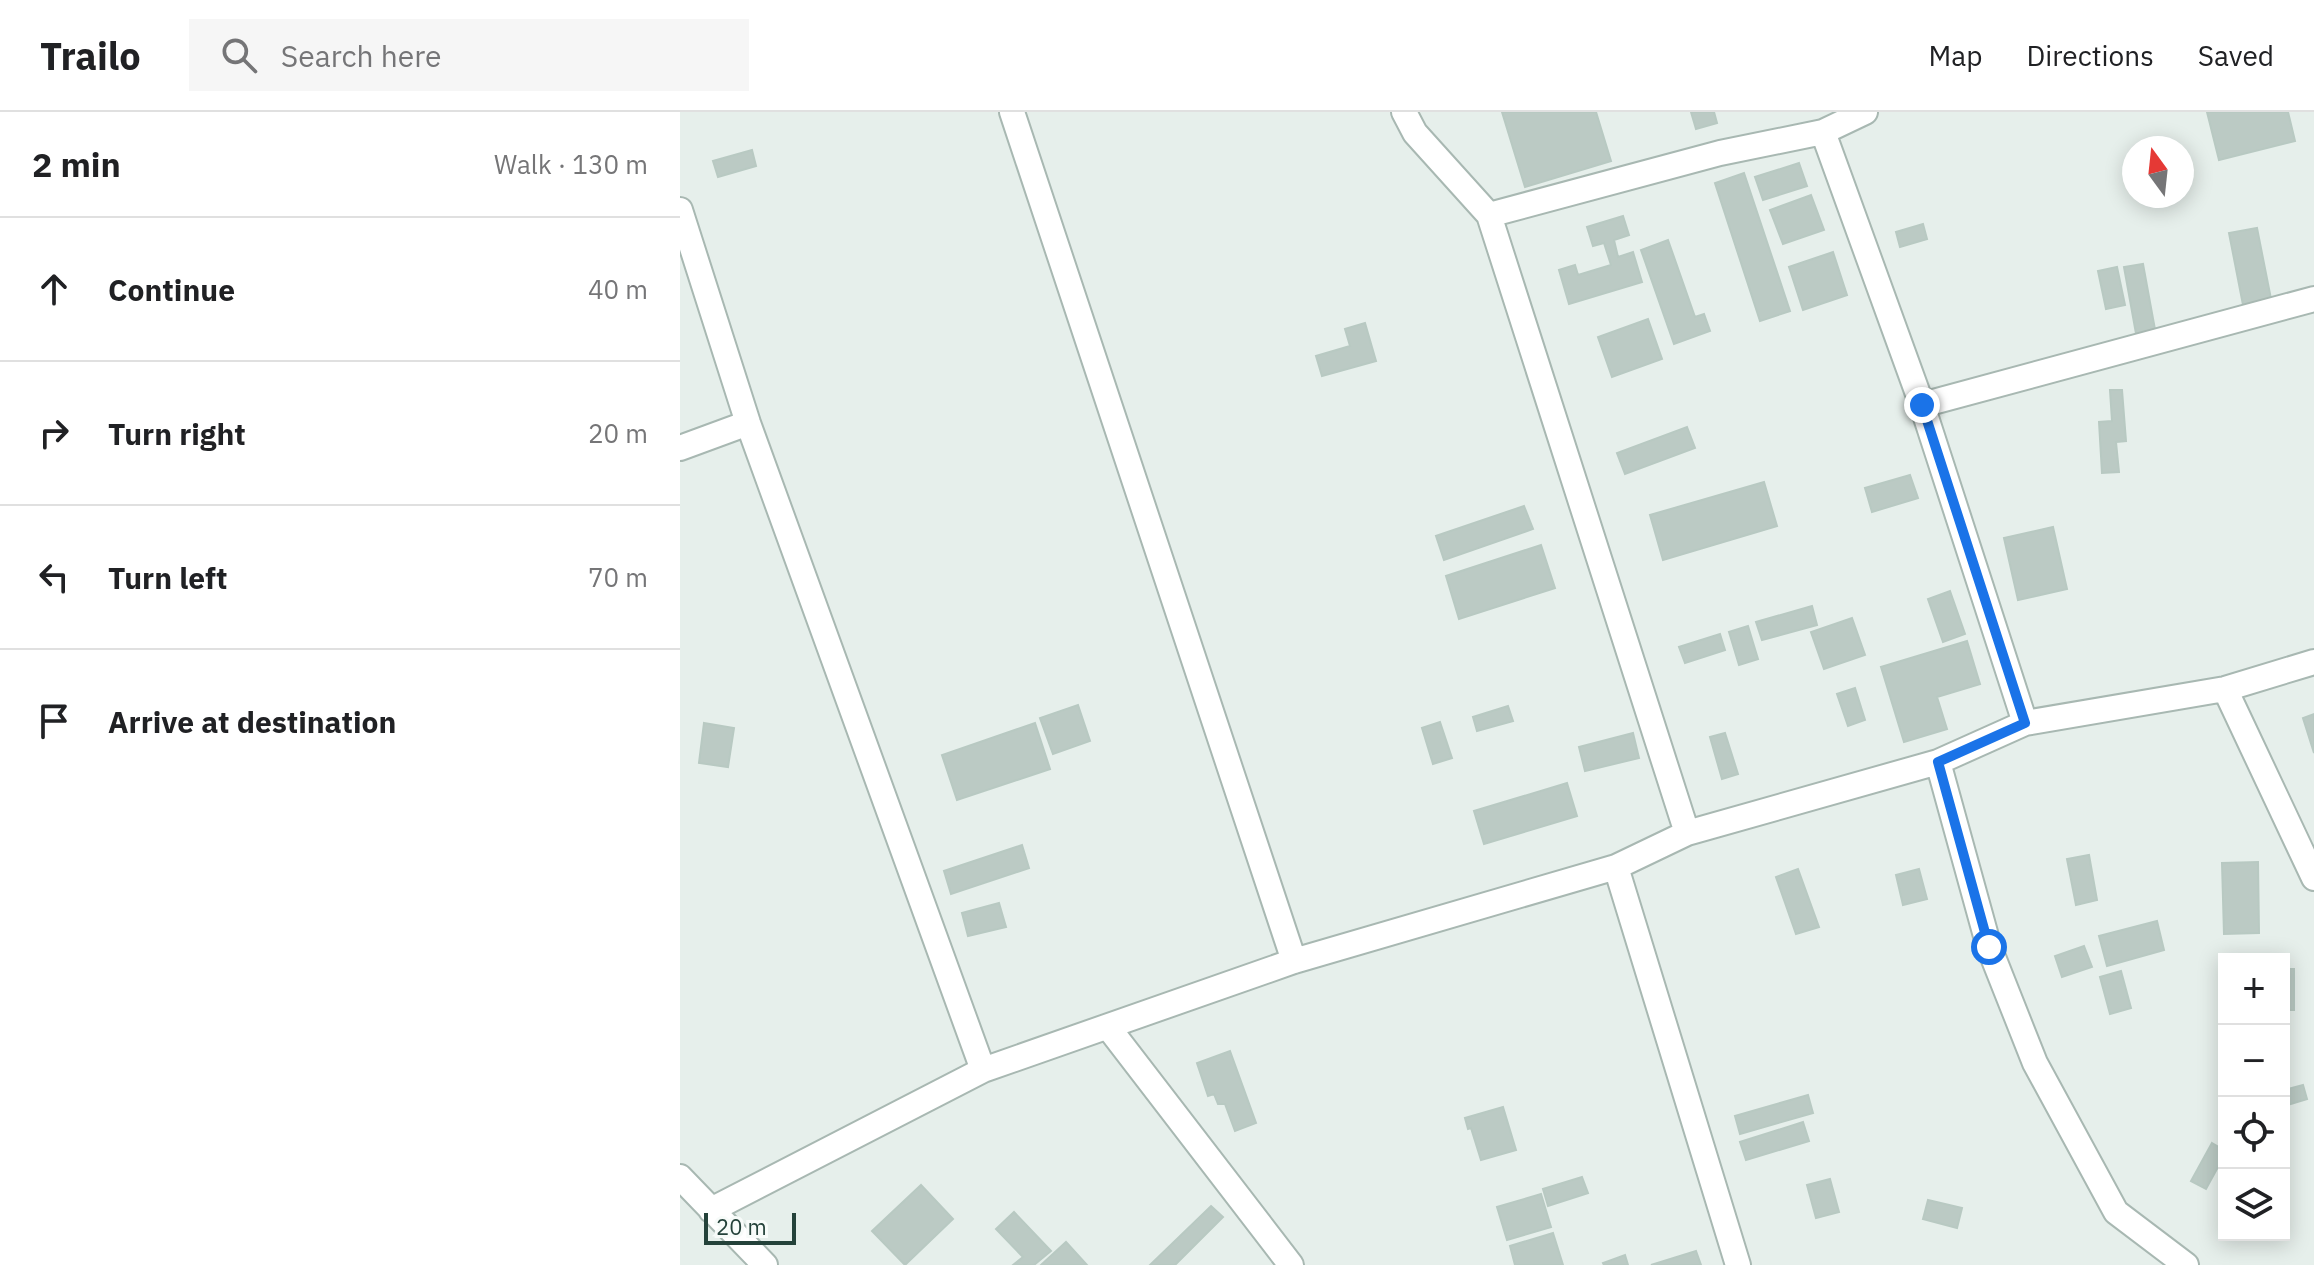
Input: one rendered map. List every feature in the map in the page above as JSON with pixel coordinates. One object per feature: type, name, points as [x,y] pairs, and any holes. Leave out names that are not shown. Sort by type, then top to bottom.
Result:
[{"type":"street","points":[[1012,112],[1294,961]]},
{"type":"street","points":[[1404,112],[1415,133],[1489,215],[1687,833]]},
{"type":"street","points":[[1489,215],[1720,153],[1823,132],[1865,112]]},
{"type":"street","points":[[1823,132],[1922,405],[2025,723]]},
{"type":"street","points":[[680,210],[748,423],[983,1070]]},
{"type":"street","points":[[1922,405],[2314,299]]},
{"type":"street","points":[[680,448],[748,423]]},
{"type":"street","points":[[711,1210],[983,1070],[1294,961],[1616,867],[1687,833],[1938,762],[2025,723],[2225,689],[2314,662]]},
{"type":"street","points":[[2225,689],[2314,878]]},
{"type":"street","points":[[1938,762],[1989,947],[2035,1063],[2116,1212],[2186,1265]]},
{"type":"street","points":[[1616,867],[1738,1265]]},
{"type":"street","points":[[1108,1027],[1291,1265]]},
{"type":"street","points":[[680,1177],[765,1265]]},
{"type":"building","points":[[1502,112],[1596,112],[1611,161],[1525,187]]},
{"type":"building","points":[[1691,112],[1714,112],[1717,123],[1696,129]]},
{"type":"building","points":[[2207,112],[2288,112],[2295,141],[2219,160]]},
{"type":"building","points":[[752,150],[756,166],[718,177],[713,161]]},
{"type":"building","points":[[1799,163],[1807,186],[1763,200],[1755,177]]},
{"type":"building","points":[[1744,173],[1790,311],[1760,321],[1715,183]]},
{"type":"building","points":[[1811,195],[1824,230],[1783,244],[1770,210]]},
{"type":"building","points":[[1623,216],[1629,235],[1614,240],[1618,257],[1633,252],[1642,282],[1569,304],[1559,270],[1575,265],[1578,275],[1611,265],[1604,243],[1593,246],[1587,227]]},
{"type":"building","points":[[1923,224],[1927,239],[1900,247],[1896,232]]},
{"type":"building","points":[[2257,228],[2272,304],[2244,310],[2229,233]]},
{"type":"building","points":[[1668,240],[1695,317],[1704,314],[1710,331],[1674,344],[1641,250]]},
{"type":"building","points":[[1833,252],[1847,295],[1803,310],[1789,267]]},
{"type":"building","points":[[2143,264],[2156,335],[2137,339],[2124,267]]},
{"type":"building","points":[[2117,267],[2125,305],[2106,309],[2098,271]]},
{"type":"building","points":[[1648,319],[1662,359],[1612,377],[1598,337]]},
{"type":"building","points":[[1365,323],[1376,361],[1322,376],[1316,356],[1350,346],[1345,329]]},
{"type":"building","points":[[2110,390],[2122,390],[2126,441],[2116,442],[2119,472],[2102,473],[2099,422],[2112,421]]},
{"type":"building","points":[[1687,427],[1695,448],[1625,474],[1617,453]]},
{"type":"building","points":[[1910,475],[1918,498],[1872,512],[1865,488]]},
{"type":"building","points":[[1764,482],[1777,526],[1663,560],[1650,515]]},
{"type":"building","points":[[1524,506],[1533,529],[1444,560],[1436,536]]},
{"type":"building","points":[[2053,527],[2067,589],[2018,600],[2004,538]]},
{"type":"building","points":[[1541,545],[1555,588],[1459,619],[1446,576]]},
{"type":"building","points":[[1950,591],[1965,634],[1943,642],[1928,599]]},
{"type":"building","points":[[1812,606],[1817,625],[1762,640],[1756,622]]},
{"type":"building","points":[[1852,618],[1865,655],[1824,669],[1811,632]]},
{"type":"building","points":[[1748,626],[1758,659],[1739,665],[1729,632]]},
{"type":"building","points":[[1720,634],[1725,650],[1685,663],[1679,647]]},
{"type":"building","points":[[1967,641],[1980,684],[1937,697],[1947,729],[1904,742],[1881,667]]},
{"type":"building","points":[[1855,688],[1865,720],[1848,726],[1837,694]]},
{"type":"building","points":[[1078,705],[1090,741],[1053,754],[1040,718]]},
{"type":"building","points":[[1508,706],[1513,721],[1477,731],[1473,717]]},
{"type":"building","points":[[2314,714],[2314,753],[2303,718]]},
{"type":"building","points":[[1440,722],[1452,758],[1433,764],[1422,728]]},
{"type":"building","points":[[704,723],[734,728],[728,767],[699,763]]},
{"type":"building","points":[[1035,723],[1050,769],[957,800],[942,755]]},
{"type":"building","points":[[1633,733],[1639,758],[1585,771],[1579,747]]},
{"type":"building","points":[[1725,733],[1738,774],[1722,779],[1710,737]]},
{"type":"building","points":[[1567,783],[1577,816],[1484,844],[1474,811]]},
{"type":"building","points":[[1022,845],[1029,868],[951,894],[944,871]]},
{"type":"building","points":[[2089,855],[2097,900],[2076,905],[2067,859]]},
{"type":"building","points":[[2258,862],[2259,933],[2224,934],[2222,863]]},
{"type":"building","points":[[1798,869],[1819,927],[1796,934],[1776,877]]},
{"type":"building","points":[[1919,869],[1927,899],[1903,905],[1896,875]]},
{"type":"building","points":[[999,903],[1006,927],[968,936],[962,913]]},
{"type":"building","points":[[2157,921],[2164,950],[2107,966],[2099,936]]},
{"type":"building","points":[[2084,946],[2092,967],[2062,977],[2055,956]]},
{"type":"building","points":[[2290,969],[2294,969],[2294,1010],[2290,1010]]},
{"type":"building","points":[[2121,971],[2131,1008],[2110,1014],[2100,977]]},
{"type":"building","points":[[1230,1051],[1256,1123],[1235,1131],[1225,1104],[1218,1104],[1214,1094],[1208,1096],[1197,1063]]},
{"type":"building","points":[[2303,1085],[2307,1099],[2290,1104],[2290,1088]]},
{"type":"building","points":[[1808,1095],[1813,1113],[1740,1134],[1735,1116]]},
{"type":"building","points":[[1503,1107],[1516,1150],[1481,1160],[1465,1118]]},
{"type":"building","points":[[1803,1122],[1809,1141],[1746,1160],[1740,1142]]},
{"type":"building","points":[[2212,1143],[2218,1146],[2218,1167],[2206,1189],[2191,1181]]},
{"type":"building","points":[[1582,1177],[1588,1193],[1548,1206],[1543,1189]]},
{"type":"building","points":[[1830,1179],[1839,1212],[1816,1218],[1807,1185]]},
{"type":"building","points":[[921,1185],[953,1219],[905,1265],[872,1231]]},
{"type":"building","points":[[1541,1194],[1551,1227],[1507,1240],[1497,1207]]},
{"type":"building","points":[[1928,1200],[1962,1208],[1957,1228],[1923,1219]]},
{"type":"building","points":[[1211,1206],[1223,1217],[1175,1265],[1150,1265]]},
{"type":"building","points":[[1014,1212],[1051,1251],[1034,1265],[1013,1265],[1023,1257],[996,1229]]},
{"type":"building","points":[[1553,1233],[1563,1265],[1515,1265],[1510,1246]]},
{"type":"building","points":[[1066,1242],[1087,1265],[1041,1265]]},
{"type":"building","points":[[1696,1251],[1701,1265],[1651,1265]]},
{"type":"building","points":[[1625,1255],[1628,1265],[1603,1263]]},
{"type":"route","points":[[1922,405],[2025,723],[1938,762],[1989,947]]}]
